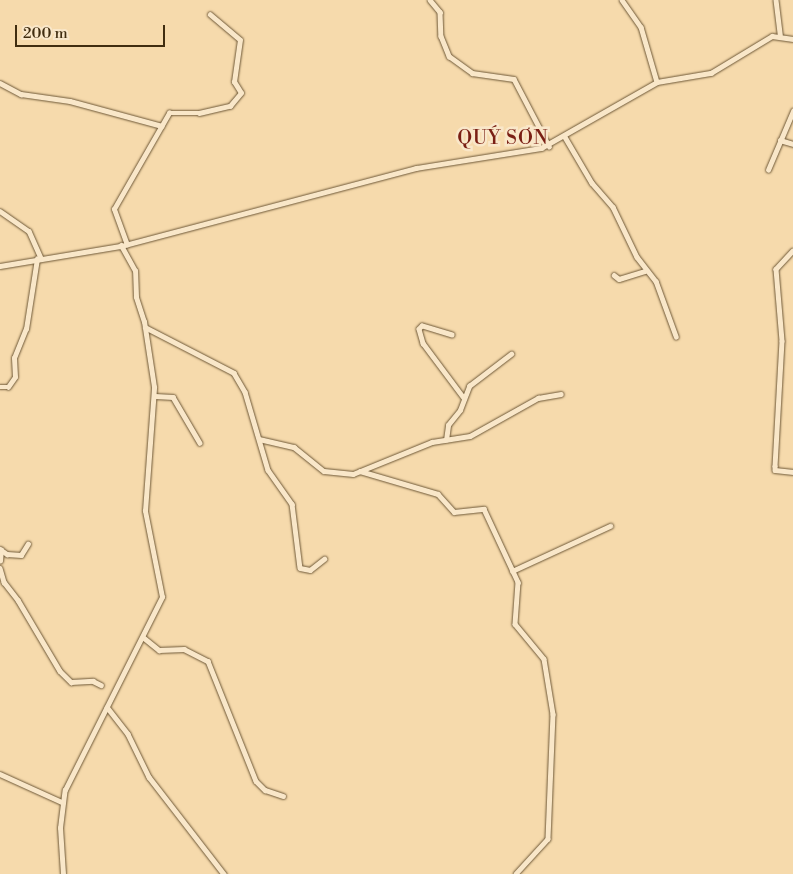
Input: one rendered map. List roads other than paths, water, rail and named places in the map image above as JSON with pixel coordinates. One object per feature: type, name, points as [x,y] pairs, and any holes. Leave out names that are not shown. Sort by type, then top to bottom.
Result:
[{"type":"street","points":[[430,0],[440,12],[442,44],[449,56],[472,73],[514,79],[549,146]]},
{"type":"street","points":[[622,0],[640,27],[657,82]]},
{"type":"street","points":[[776,0],[780,35]]},
{"type":"street","points":[[127,245],[114,209],[169,113],[199,113],[230,106],[241,93],[234,82],[240,40],[210,15]]},
{"type":"street","points":[[0,266],[39,258],[127,245],[416,168],[549,146],[657,82],[702,77],[767,38],[780,35],[793,38]]},
{"type":"street","points":[[0,83],[21,94],[70,101],[162,126]]},
{"type":"street","points":[[768,170],[793,111]]},
{"type":"street","points":[[565,137],[592,183],[613,207],[645,271],[656,281],[676,336]]},
{"type":"street","points":[[780,140],[793,144]]},
{"type":"street","points":[[0,211],[28,231],[39,258],[26,329],[14,358],[16,377],[8,387],[0,387]]},
{"type":"street","points":[[63,874],[62,802],[77,764],[144,637],[162,597],[145,512],[155,396],[145,327],[136,297],[135,271],[121,246]]},
{"type":"street","points":[[793,251],[776,269],[782,341],[775,466],[775,470],[793,472]]},
{"type":"street","points":[[614,275],[619,279],[645,271]]},
{"type":"street","points":[[452,335],[422,326],[419,329],[423,343],[464,398]]},
{"type":"street","points":[[145,327],[234,373],[271,476],[292,504],[300,568],[310,570],[324,558]]},
{"type":"street","points":[[446,440],[448,425],[469,386],[510,354]]},
{"type":"street","points":[[259,439],[290,445],[327,473],[360,471],[446,440],[470,436],[538,398],[560,394]]},
{"type":"street","points":[[155,396],[173,397],[200,443]]},
{"type":"street","points":[[360,471],[438,494],[454,512],[484,509],[512,571],[519,592],[515,624],[544,659],[553,714],[548,839],[516,874]]},
{"type":"street","points":[[512,571],[610,526]]},
{"type":"street","points":[[0,561],[1,550],[20,555],[28,544]]},
{"type":"street","points":[[0,568],[4,582],[18,600],[60,671],[71,682],[93,681],[101,685]]},
{"type":"street","points":[[144,637],[159,650],[184,649],[208,661],[256,781],[265,790],[283,796]]},
{"type":"street","points":[[107,707],[128,734],[149,777],[224,874]]},
{"type":"street","points":[[0,774],[62,802]]},
{"type":"district","name":"QUÝ SƠN","points":[[503,139]]}]
